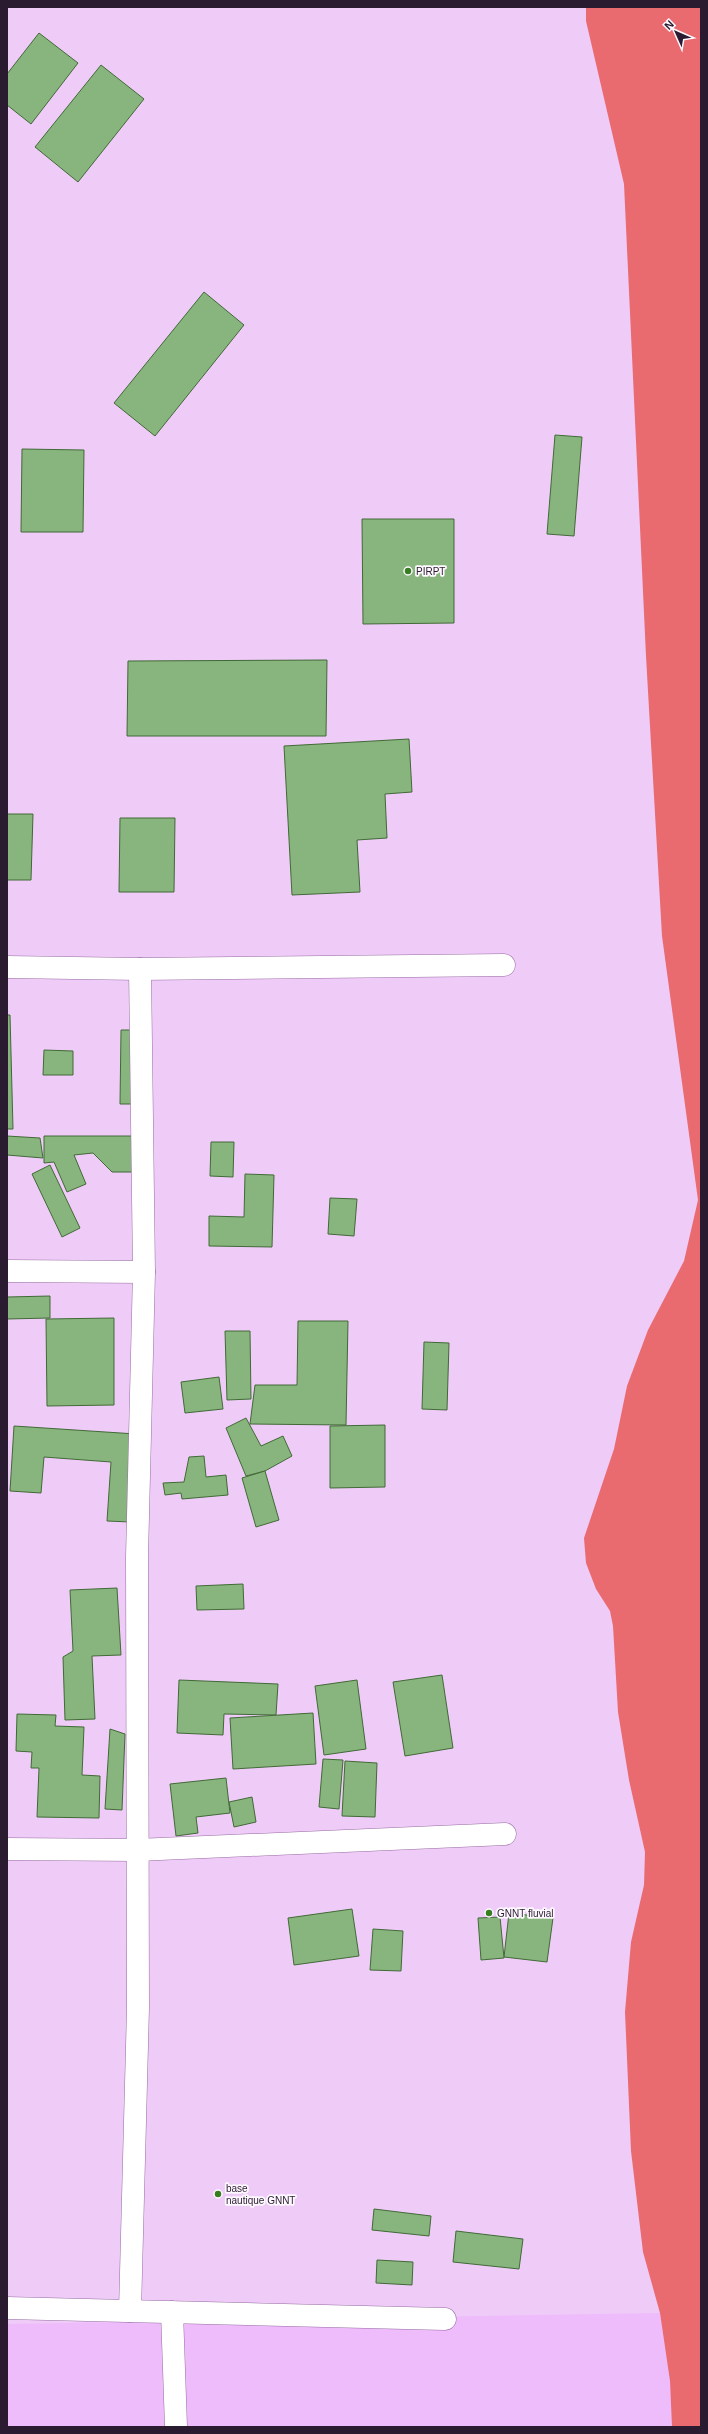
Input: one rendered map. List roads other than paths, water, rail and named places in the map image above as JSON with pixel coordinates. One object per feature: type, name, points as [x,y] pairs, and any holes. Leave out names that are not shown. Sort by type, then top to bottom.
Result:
[{"type":"street","points":[[7,967],[140,969],[504,965]]},
{"type":"street","points":[[130,2311],[138,2008],[137,1557],[144,1272],[140,969]]},
{"type":"street","points":[[7,1270],[144,1272]]},
{"type":"street","points":[[7,1848],[137,1850],[505,1834]]},
{"type":"street","points":[[7,2308],[445,2319]]},
{"type":"street","points":[[172,2312],[176,2427]]},
{"type":"place","name":"PIRPT","points":[[408,571]]},
{"type":"place","name":"GNNT fluvial","points":[[489,1913]]},
{"type":"place","name":"base nautique GNNT","points":[[218,2194]]}]
